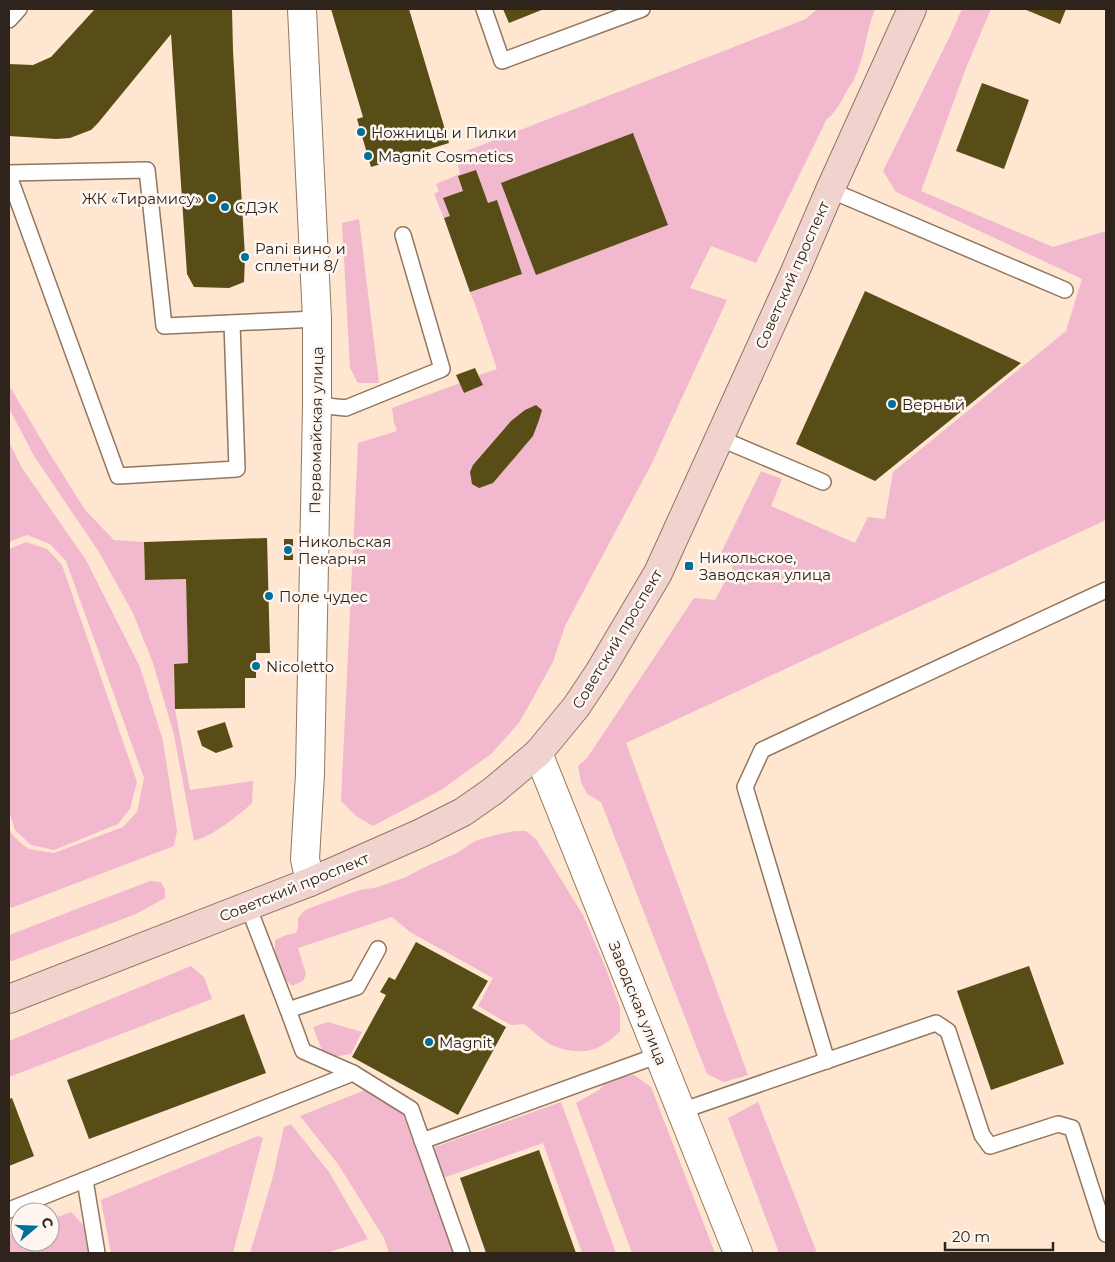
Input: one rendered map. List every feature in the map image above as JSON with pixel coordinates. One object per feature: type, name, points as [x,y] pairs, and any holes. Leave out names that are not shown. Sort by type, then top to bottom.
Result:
[{"type":"main road","name":"Советский проспект","points":[[9,1000],[310,882],[421,833],[463,812],[493,791],[538,754],[576,707],[600,671],[658,573],[912,9]]},
{"type":"street","name":"Первомайская улица","points":[[302,9],[317,320],[310,774],[305,860],[310,882]]},
{"type":"street","name":"Заводская улица","points":[[538,754],[738,1253]]},
{"type":"lane","points":[[9,20],[18,9]]},
{"type":"lane","points":[[484,9],[502,61],[642,9]]},
{"type":"lane","points":[[232,323],[237,469],[118,476],[9,174],[147,170],[164,326],[232,323],[317,320]]},
{"type":"lane","points":[[830,190],[1065,290]]},
{"type":"lane","points":[[317,405],[346,408],[442,369],[404,235]]},
{"type":"lane","points":[[719,438],[823,482]]},
{"type":"lane","points":[[827,1061],[745,787],[762,750],[1106,590]]},
{"type":"lane","points":[[248,906],[303,1051],[353,1073],[411,1109],[462,1253]]},
{"type":"lane","points":[[288,1010],[357,987],[378,949]]},
{"type":"lane","points":[[681,1111],[936,1024],[948,1031],[982,1135],[990,1146],[1058,1124],[1072,1128],[1106,1234]]},
{"type":"lane","points":[[422,1141],[659,1055]]},
{"type":"lane","points":[[9,1210],[353,1073]]},
{"type":"lane","points":[[85,1180],[97,1253]]},
{"type":"shaded area","points":[[817,9],[875,9],[858,71],[838,107],[826,121],[756,263],[711,246],[690,288],[727,300],[651,465],[565,626],[553,662],[519,723],[491,754],[441,790],[373,826],[356,816],[341,801],[358,443],[397,431],[392,408],[460,383],[464,393],[482,385],[479,375],[497,369],[434,194],[439,191],[436,184],[460,174],[456,155],[806,19]]},
{"type":"shaded area","points":[[962,9],[991,9],[966,68],[921,191],[1053,247],[1106,231],[1106,520],[626,743],[748,1075],[724,1082],[707,1074],[601,802],[587,794],[581,782],[578,766],[587,758],[694,598],[715,600],[733,567],[719,557],[761,471],[782,479],[771,506],[855,543],[868,517],[885,519],[893,472],[1066,331],[1082,279],[896,192],[883,171]]},
{"type":"shaded area","points":[[359,219],[379,383],[358,383],[350,368],[342,223]]},
{"type":"shaded area","points":[[9,385],[85,510],[114,540],[144,542],[145,580],[186,579],[188,663],[174,664],[175,709],[190,790],[253,781],[252,803],[225,825],[202,838],[194,841],[174,735],[153,663],[133,613],[99,552],[34,456],[9,408]]},
{"type":"shaded area","points":[[9,442],[22,468],[86,560],[140,667],[163,741],[177,831],[174,846],[11,908],[9,902],[9,827],[11,833],[29,849],[54,853],[123,827],[137,812],[144,778],[66,561],[50,544],[27,535],[9,542]]},
{"type":"shaded area","points":[[26,542],[47,549],[62,565],[137,782],[130,809],[118,824],[54,850],[31,845],[15,830],[9,811],[9,549]]},
{"type":"shaded area","points":[[515,831],[526,831],[536,839],[583,915],[605,966],[620,1008],[620,1031],[601,1046],[587,1051],[563,1049],[548,1043],[524,1024],[511,1025],[478,1006],[493,978],[410,932],[392,917],[298,948],[306,974],[303,981],[292,986],[283,977],[275,958],[275,940],[296,933],[298,918],[305,910],[354,892],[375,888],[406,877],[457,853],[475,841]]},
{"type":"shaded area","points":[[150,881],[161,882],[165,890],[165,898],[136,914],[9,962],[9,935]]},
{"type":"shaded area","points":[[191,966],[204,977],[212,999],[9,1077],[9,1041]]},
{"type":"shaded area","points":[[328,1022],[362,1032],[351,1054],[325,1058],[313,1027]]},
{"type":"shaded area","points":[[634,1075],[651,1087],[715,1253],[632,1253],[576,1103],[599,1090],[609,1079]]},
{"type":"shaded area","points":[[365,1090],[402,1111],[453,1253],[389,1253],[384,1238],[338,1164],[300,1116]]},
{"type":"shaded area","points":[[561,1102],[616,1253],[582,1253],[543,1143],[443,1178],[432,1148]]},
{"type":"shaded area","points":[[758,1102],[817,1253],[779,1253],[728,1118]]},
{"type":"shaded area","points":[[291,1124],[329,1172],[368,1239],[327,1253],[250,1253],[272,1180],[284,1127]]},
{"type":"shaded area","points":[[258,1136],[263,1138],[233,1253],[111,1253],[101,1200]]},
{"type":"shaded area","points":[[71,1212],[83,1225],[88,1253],[9,1253],[10,1235],[10,1252],[60,1252],[60,1216]]},
{"type":"building","name":"ЖК «Тирамису»","points":[[95,9],[232,9],[245,257],[244,282],[229,288],[194,287],[187,274],[171,34],[91,130],[70,138],[9,136],[9,64],[33,65],[51,57]]},
{"type":"building","points":[[331,9],[409,9],[449,143],[371,167],[357,119],[363,117]]},
{"type":"building","points":[[503,9],[544,9],[509,23]]},
{"type":"building","points":[[1024,9],[1066,9],[1060,24]]},
{"type":"building","points":[[982,83],[1029,100],[1004,169],[956,151]]},
{"type":"building","points":[[633,133],[668,225],[536,275],[501,183]]},
{"type":"building","points":[[476,170],[488,203],[497,200],[522,274],[470,292],[444,218],[450,216],[443,198],[463,191],[458,176]]},
{"type":"building","name":"Верный","points":[[865,291],[1021,363],[875,481],[796,444]]},
{"type":"building","points":[[475,368],[483,385],[464,393],[456,375]]},
{"type":"building","points":[[536,405],[542,410],[533,436],[493,483],[479,488],[472,484],[470,472],[473,465],[511,421],[525,410]]},
{"type":"building","points":[[267,538],[270,653],[256,653],[256,678],[245,678],[245,708],[175,709],[174,664],[188,663],[186,579],[145,580],[144,542]]},
{"type":"building","name":"Никольская Пекарня","points":[[284,539],[293,539],[293,560],[284,560]]},
{"type":"building","points":[[225,722],[233,747],[216,753],[202,746],[197,731]]},
{"type":"building","name":"Magnit","points":[[416,942],[488,981],[472,1008],[506,1027],[458,1115],[352,1057],[386,995],[380,992],[389,977],[395,980]]},
{"type":"building","points":[[1029,966],[1064,1064],[991,1090],[957,991]]},
{"type":"building","points":[[244,1014],[266,1073],[89,1139],[67,1080]]},
{"type":"building","points":[[12,1098],[34,1156],[9,1166],[9,1099]]},
{"type":"building","points":[[539,1150],[576,1253],[486,1253],[460,1178]]},
{"type":"place","name":"Ножницы и Пилки","points":[[361,132]]},
{"type":"place","name":"Magnit Cosmetics","points":[[368,156]]},
{"type":"place","name":"ЖК «Тирамису»","points":[[212,198]]},
{"type":"place","name":"СДЭК","points":[[225,207]]},
{"type":"place","name":"Pani вино и сплетни 8/","points":[[245,257]]},
{"type":"place","name":"Верный","points":[[892,404]]},
{"type":"place","name":"Никольская Пекарня","points":[[288,550]]},
{"type":"place","name":"Никольское, Заводская улица","points":[[689,566]]},
{"type":"place","name":"Поле чудес","points":[[269,596]]},
{"type":"place","name":"Nicoletto","points":[[256,666]]},
{"type":"place","name":"Magnit","points":[[429,1042]]}]
